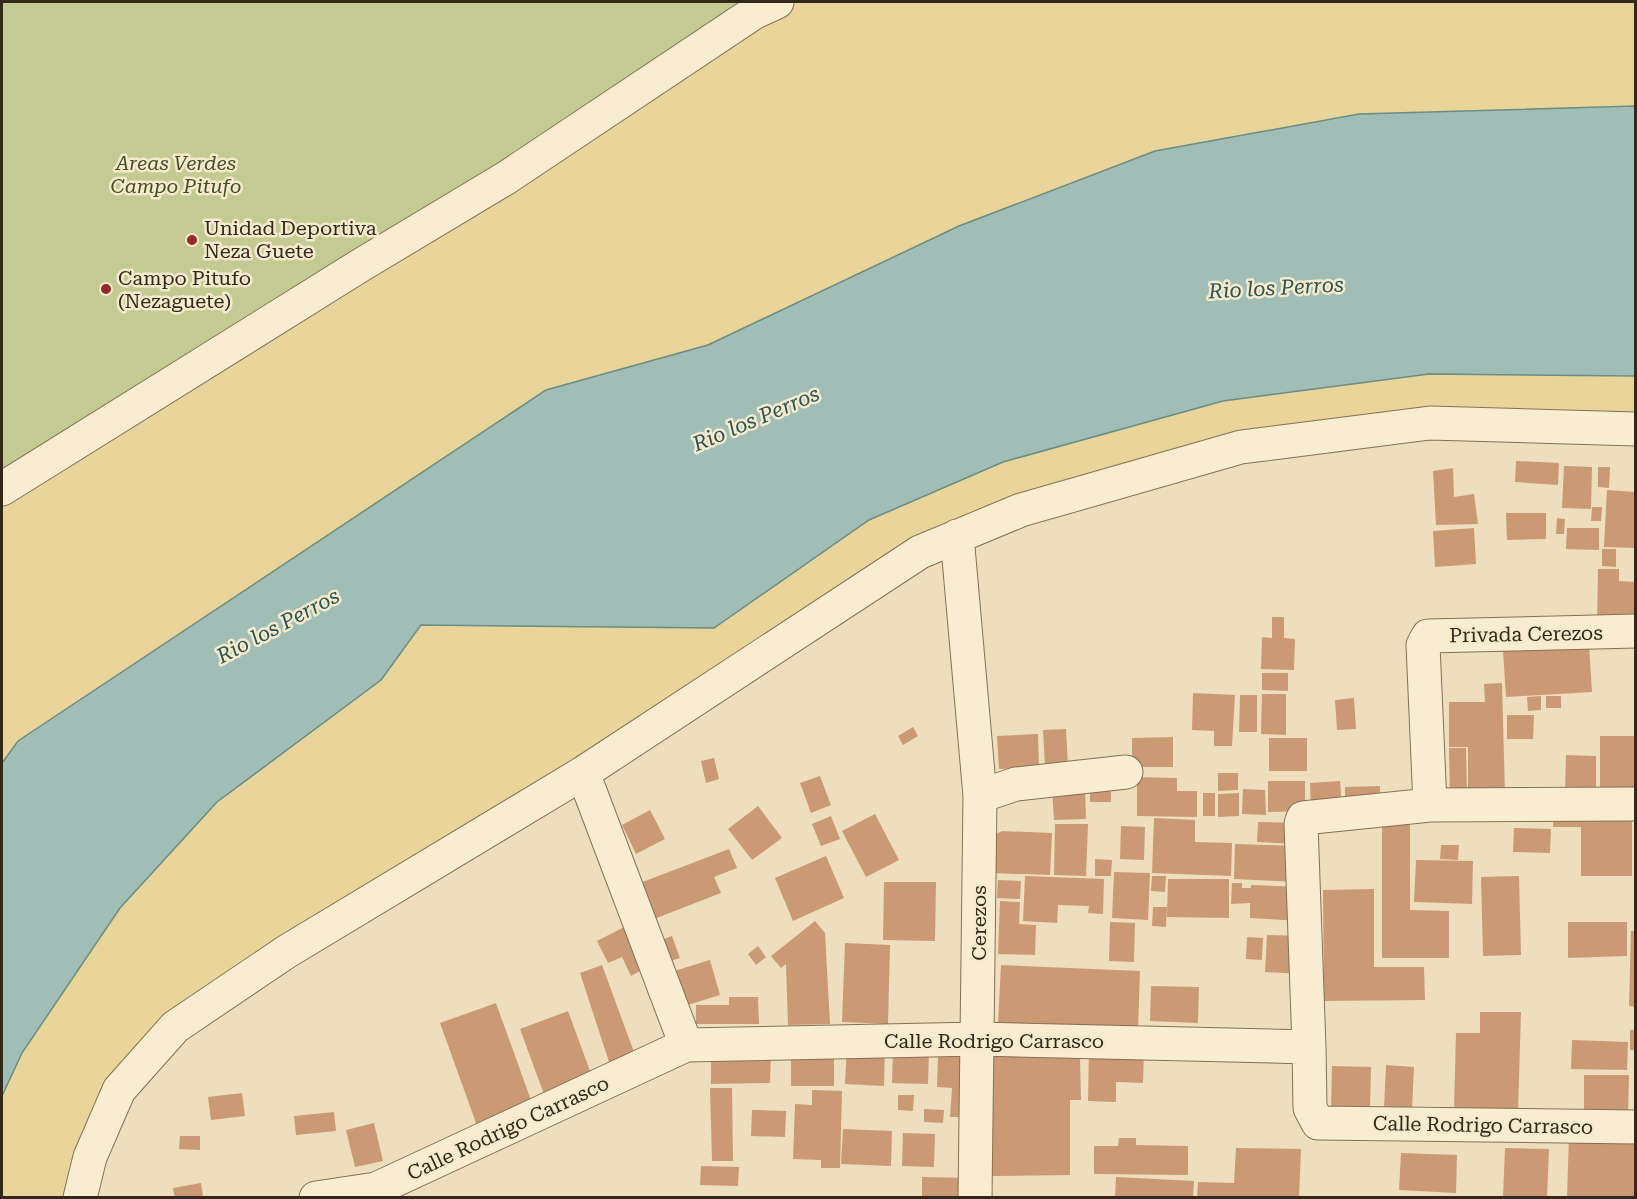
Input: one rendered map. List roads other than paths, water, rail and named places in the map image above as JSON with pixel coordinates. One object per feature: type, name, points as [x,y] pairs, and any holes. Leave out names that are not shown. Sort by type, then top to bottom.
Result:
[{"type":"street","points":[[2,489],[351,271],[506,178],[735,25],[777,2]]},
{"type":"street","points":[[80,1197],[90,1157],[119,1090],[175,1027],[286,952],[583,772],[920,552],[1021,510],[1241,447],[1430,423],[1635,429]]},
{"type":"street","name":"Cerezos","points":[[957,536],[980,796],[975,1197]]},
{"type":"street","name":"Privada Cerezos","points":[[1430,805],[1423,645],[1428,636],[1635,631]]},
{"type":"street","points":[[583,772],[686,1045]]},
{"type":"street","points":[[980,796],[1016,784],[1126,772]]},
{"type":"street","points":[[1309,1047],[1301,824],[1303,818],[1430,805],[1635,804]]},
{"type":"street","name":"Calle Rodrigo Carrasco","points":[[316,1197],[377,1193],[686,1045],[978,1039],[1309,1047],[1310,1108],[1318,1123],[1635,1127]]},
{"type":"water","name":"Rio los Perros","points":[[1635,106],[1635,376],[1429,374],[1223,401],[1003,462],[869,520],[714,628],[421,625],[381,680],[217,802],[120,908],[22,1053],[2,1096],[2,763],[18,741],[546,390],[708,345],[959,226],[1155,151],[1359,114]]},
{"type":"place","name":"Unidad Deportiva Neza Guete","points":[[192,240]]},
{"type":"place","name":"Campo Pitufo (Nezaguete)","points":[[106,289]]},
{"type":"park label","name":"Areas Verdes Campo Pitufo","points":[[176,174]]}]
